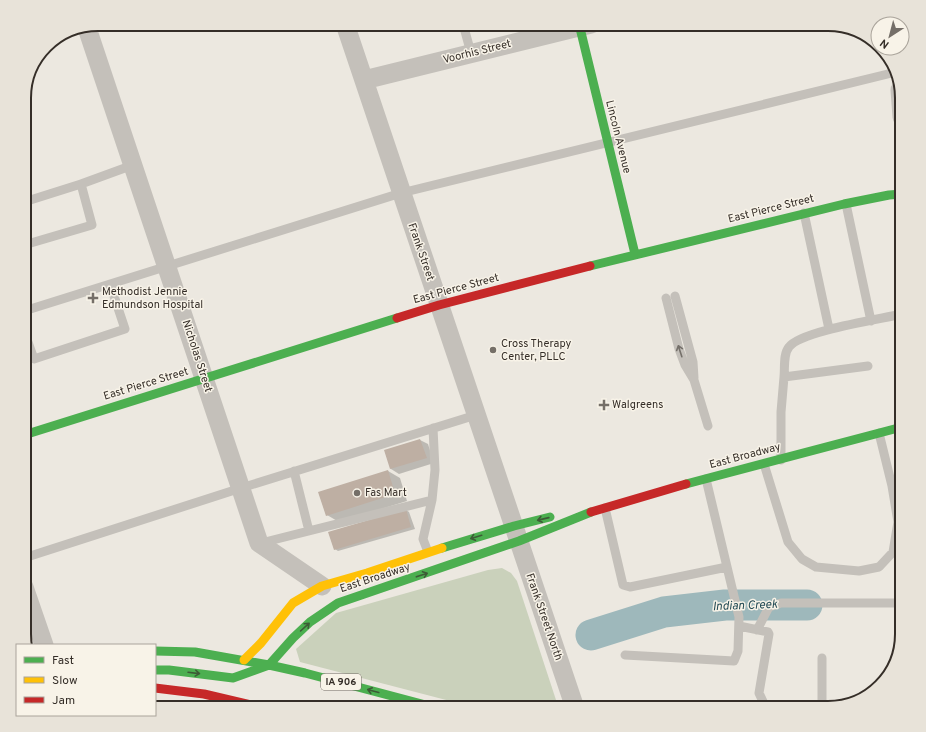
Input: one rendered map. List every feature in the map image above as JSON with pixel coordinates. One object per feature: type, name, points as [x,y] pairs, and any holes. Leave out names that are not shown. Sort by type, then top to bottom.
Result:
[{"type":"main road","name":"Lincoln Avenue","points":[[584,31],[607,143],[635,254]]},
{"type":"main road","name":"East Pierce Street","points":[[31,433],[439,305],[635,254],[846,204],[895,195]]},
{"type":"main road","name":"East Broadway","points":[[244,660],[261,643],[293,603],[322,586],[367,573],[428,552],[516,534],[706,479],[895,429]]},
{"type":"main road","name":"East Broadway","points":[[156,670],[170,670],[233,678],[269,665],[293,638],[310,622],[338,603],[460,562],[516,534],[561,515],[595,511]]},
{"type":"main road","name":"IA 906","points":[[156,651],[196,652],[244,660],[305,673],[411,701]]},
{"type":"main road","points":[[156,688],[204,694],[234,701]]},
{"type":"street","name":"Frank Street","points":[[347,31],[516,534]]},
{"type":"street","name":"Voorhis Street","points":[[364,80],[560,31]]},
{"type":"street","name":"Nicholas Street","points":[[88,32],[259,543]]},
{"type":"street","name":"Frank Street North","points":[[516,534],[573,701]]},
{"type":"street","points":[[259,543],[322,586]]},
{"type":"street","points":[[31,610],[44,644]]},
{"type":"lane","points":[[465,31],[471,54]]},
{"type":"lane","points":[[31,309],[401,193],[890,73]]},
{"type":"lane","points":[[31,200],[133,165]]},
{"type":"lane","points":[[31,243],[92,225],[81,184]]},
{"type":"lane","points":[[846,204],[871,321]]},
{"type":"lane","points":[[804,214],[829,329]]},
{"type":"lane","points":[[31,351],[34,359],[126,329],[110,284]]},
{"type":"lane","points":[[670,297],[679,350],[685,365],[694,380],[708,426]]},
{"type":"lane","points":[[781,460],[781,412],[786,353],[790,346],[795,342],[829,329],[895,316]]},
{"type":"lane","points":[[784,377],[868,366]]},
{"type":"lane","points":[[31,556],[294,471],[476,415]]},
{"type":"lane","points":[[428,552],[423,539],[432,500],[435,470],[433,428]]},
{"type":"lane","points":[[879,433],[895,504]]},
{"type":"lane","points":[[764,464],[788,542],[802,559],[816,567],[860,571],[879,567],[894,552],[895,544]]},
{"type":"lane","points":[[294,471],[309,531]]},
{"type":"lane","points":[[625,654],[734,660],[738,651],[739,622],[706,479]]},
{"type":"lane","points":[[259,543],[432,500]]},
{"type":"lane","points":[[605,508],[623,585],[630,587],[727,567]]},
{"type":"lane","points":[[757,630],[769,607],[781,602],[895,603]]},
{"type":"lane","points":[[739,622],[757,630],[768,632],[769,634],[759,693],[763,701]]},
{"type":"lane","points":[[822,658],[822,701]]},
{"type":"green space","points":[[502,568],[511,573],[517,581],[556,701],[450,701],[300,662],[296,649],[336,613],[488,570]]},
{"type":"building","points":[[420,439],[427,458],[390,469],[384,450]]},
{"type":"building","name":"Fas Mart","points":[[388,470],[395,494],[326,516],[318,492]]},
{"type":"building","points":[[406,509],[411,527],[334,550],[328,532]]},
{"type":"waterway","name":"Indian Creek","points":[[591,635],[664,612],[725,605],[807,605]]},
{"type":"traffic: fast","points":[[581,31],[635,254]]},
{"type":"traffic: fast","points":[[590,266],[844,204],[895,195]]},
{"type":"traffic: fast","points":[[31,433],[397,318]]},
{"type":"traffic: fast","points":[[686,484],[895,429]]},
{"type":"traffic: fast","points":[[156,670],[169,670],[233,678],[269,665],[293,638],[310,622],[338,603],[519,541],[591,512]]},
{"type":"traffic: fast","points":[[442,548],[514,526],[550,517]]},
{"type":"traffic: fast","points":[[156,651],[195,652],[269,665],[411,701]]},
{"type":"traffic: slow","points":[[244,660],[261,643],[293,603],[322,586],[442,548]]},
{"type":"traffic: jam","points":[[397,318],[439,305],[590,266]]},
{"type":"traffic: jam","points":[[591,512],[686,484]]},
{"type":"traffic: jam","points":[[156,688],[204,694],[234,701]]},
{"type":"place","name":"Methodist Jennie Edmundson Hospital","points":[[93,298]]},
{"type":"place","name":"Cross Therapy Center, PLLC","points":[[493,350]]},
{"type":"place","name":"Walgreens","points":[[604,405]]},
{"type":"place","name":"Fas Mart","points":[[357,493]]}]
